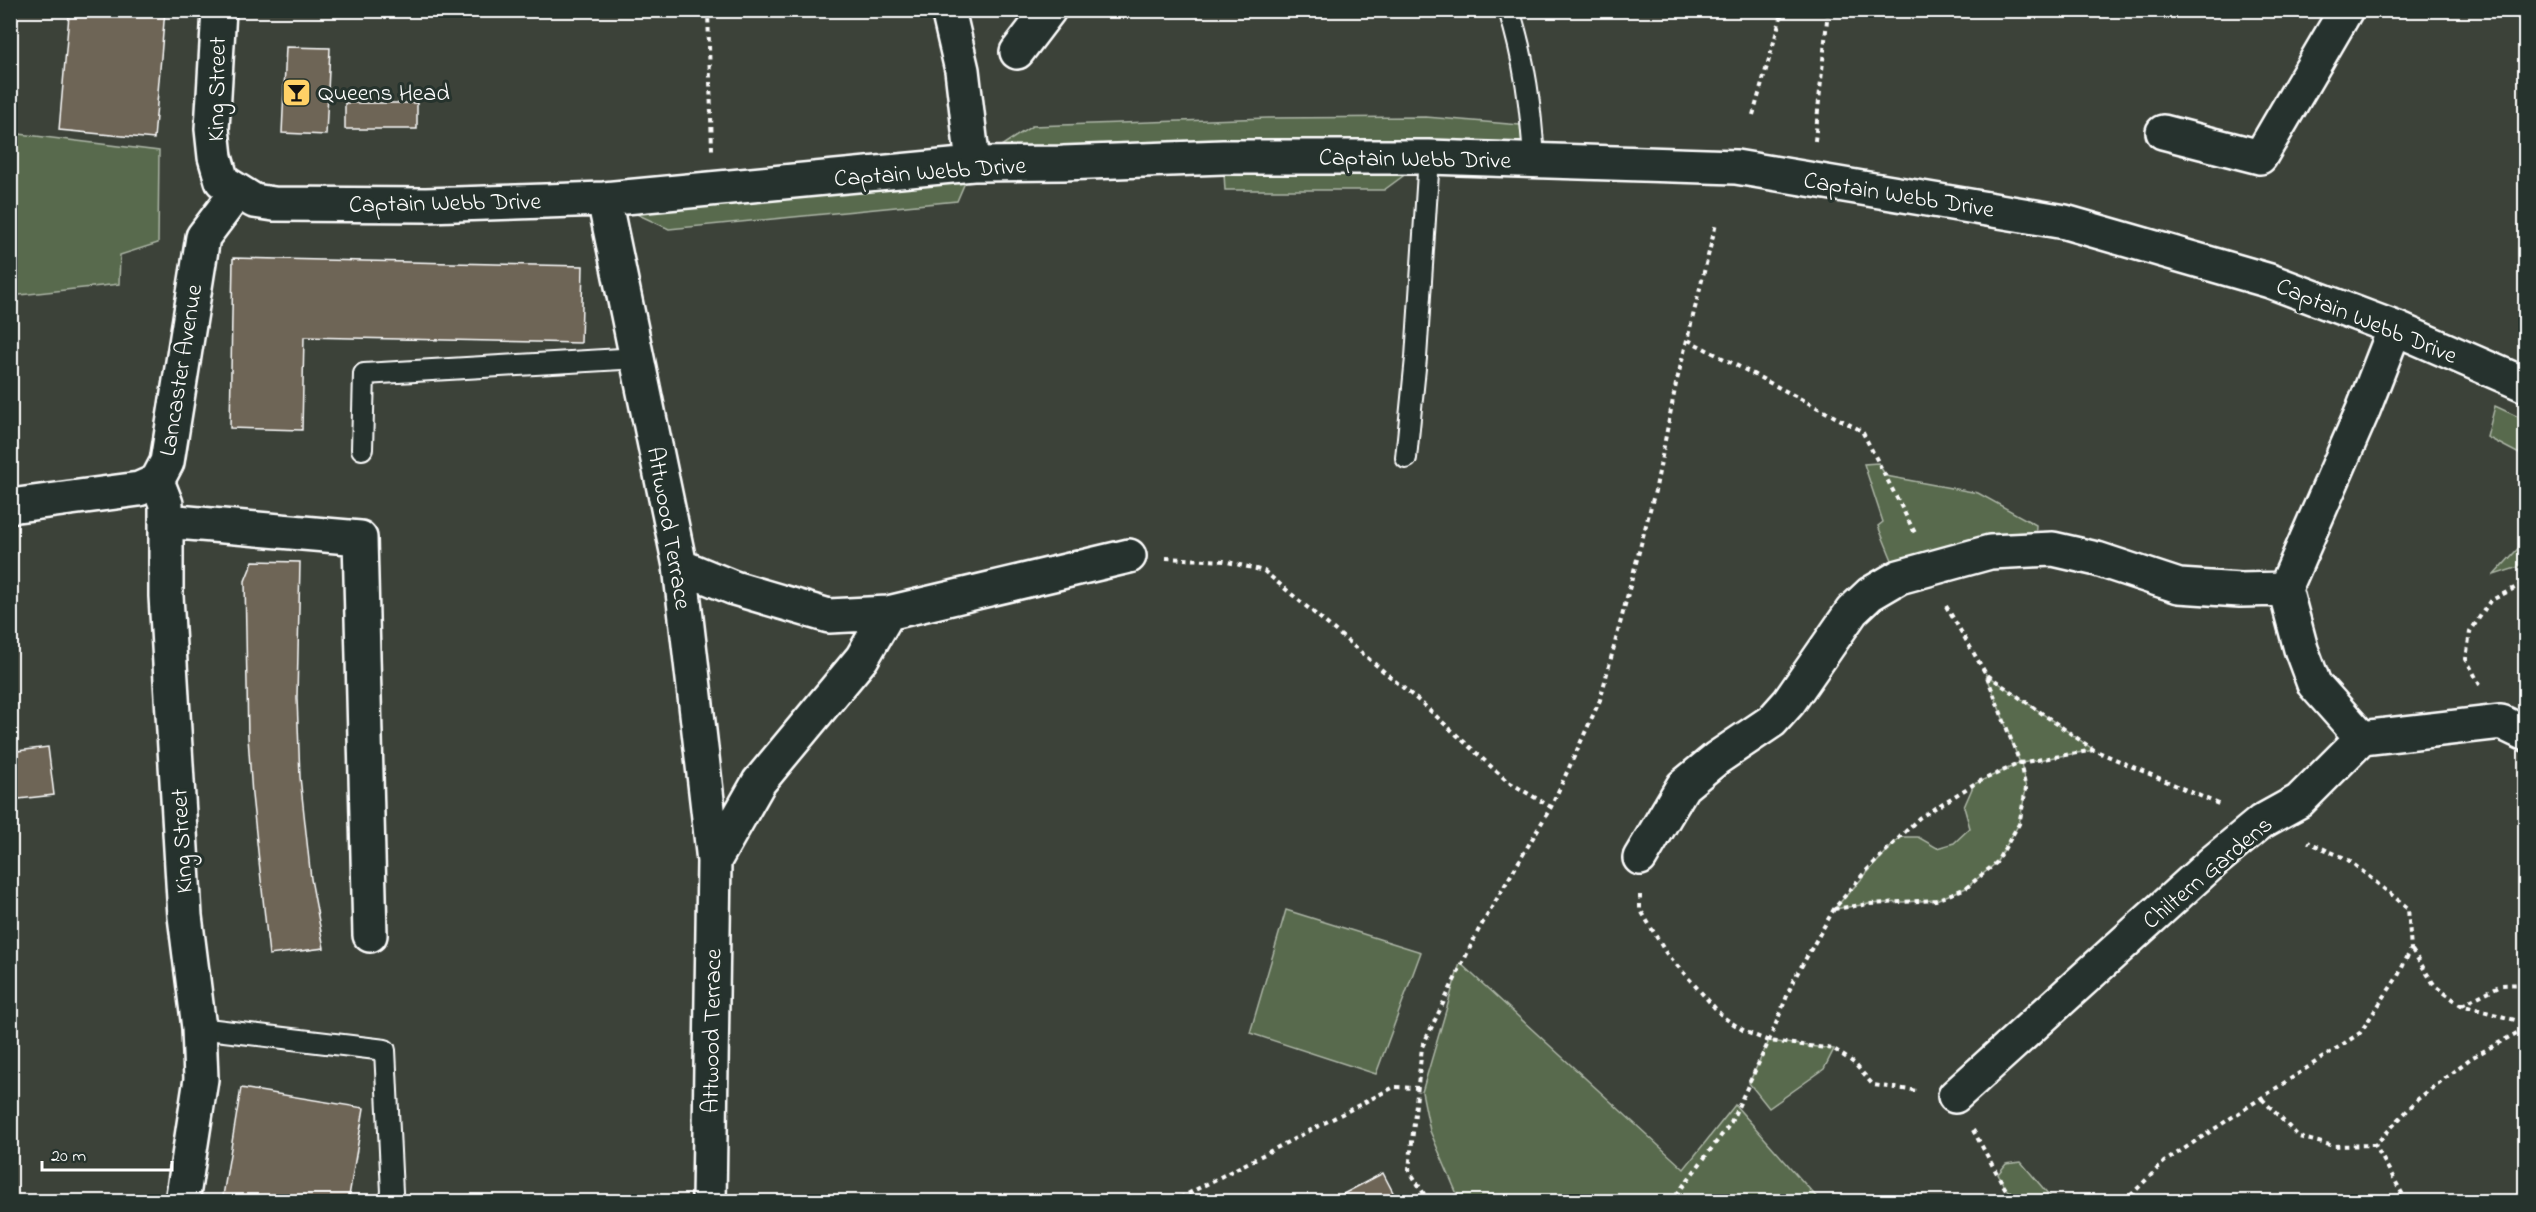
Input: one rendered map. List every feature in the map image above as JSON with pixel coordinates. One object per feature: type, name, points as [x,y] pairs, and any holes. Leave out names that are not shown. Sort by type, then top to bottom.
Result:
[{"type":"street","name":"King Street","points":[[219,10],[212,129],[215,157],[222,181],[254,201],[274,204]]},
{"type":"street","points":[[948,10],[962,70],[973,164]]},
{"type":"street","points":[[1017,52],[1049,10]]},
{"type":"street","points":[[2163,132],[2260,158],[2346,10]]},
{"type":"street","name":"Captain Webb Drive","points":[[274,204],[426,205],[604,198],[713,190],[973,164],[1223,157],[1429,157],[1737,166],[2065,222],[2270,281],[2395,328],[2526,385]]},
{"type":"street","name":"Lancaster Avenue","points":[[10,506],[139,489],[157,481],[166,462],[173,428],[202,237],[237,192]]},
{"type":"street","name":"Attwood Terrace","points":[[604,198],[639,358],[680,566],[714,861],[709,1202]]},
{"type":"street","points":[[2395,328],[2363,410],[2285,588],[2301,649],[2314,684],[2362,738],[2513,728]]},
{"type":"street","name":"King Street","points":[[157,481],[166,504],[166,596],[185,916],[199,1028],[201,1079],[182,1202]]},
{"type":"street","points":[[166,521],[360,538],[370,935]]},
{"type":"street","points":[[1640,858],[1683,786],[1710,763],[1772,721],[1790,702],[1852,611],[1870,594],[1899,577],[1990,552],[2053,549],[2097,559],[2179,586],[2240,590],[2285,588]]},
{"type":"street","points":[[680,566],[734,588],[829,616],[888,613],[1129,556]]},
{"type":"street","name":"Attwood Terrace","points":[[714,861],[759,782],[862,658],[888,613]]},
{"type":"street","name":"Chiltern Gardens","points":[[1954,1096],[2214,861],[2261,822],[2299,801],[2362,738]]},
{"type":"lane","points":[[1509,10],[1526,74],[1534,160]]},
{"type":"lane","points":[[1406,458],[1416,358],[1429,157]]},
{"type":"lane","points":[[362,449],[364,374],[639,358]]},
{"type":"lane","points":[[199,1028],[385,1050],[392,1192],[390,1202]]},
{"type":"path","points":[[708,10],[713,190]]},
{"type":"path","points":[[1753,115],[1783,10]]},
{"type":"path","points":[[1811,179],[1828,10]]},
{"type":"path","points":[[1429,1202],[1409,1170],[1422,1047],[1478,931],[1551,807],[1600,700],[1656,487],[1676,384],[1716,224]]},
{"type":"path","points":[[1688,340],[1862,431],[1934,569],[1947,610],[1986,674],[2020,763],[2026,789],[2019,824],[1996,863],[1965,888],[1936,900],[1869,904],[1834,909]]},
{"type":"path","points":[[1129,556],[1224,561],[1264,571],[1425,706],[1507,781],[1551,807]]},
{"type":"path","points":[[2513,728],[2466,659],[2470,632],[2490,601],[2526,582]]},
{"type":"path","points":[[1986,674],[2094,750],[2347,859],[2408,908],[2411,949],[2435,986],[2461,1005],[2526,1023]]},
{"type":"path","points":[[1671,1202],[1730,1124],[1770,1041],[1793,981],[1834,909],[1865,872],[1919,818],[1974,784],[2020,763],[2094,750]]},
{"type":"path","points":[[1640,858],[1640,909],[1666,953],[1723,1017],[1746,1032],[1770,1041],[1834,1049],[1854,1063],[1873,1085],[1954,1096],[2006,1188],[2020,1202]]},
{"type":"path","points":[[2124,1202],[2164,1162],[2360,1033],[2398,976],[2411,949]]},
{"type":"path","points":[[2461,1005],[2501,985],[2526,984]]},
{"type":"path","points":[[2262,1099],[2299,1137],[2334,1146],[2375,1145],[2418,1099],[2472,1058],[2526,1028]]},
{"type":"path","points":[[1172,1202],[1394,1087],[1418,1088]]},
{"type":"path","points":[[2375,1145],[2407,1202]]},
{"type":"green space","points":[[1426,117],[1532,126],[1534,160],[1429,157],[1384,190],[1225,190],[1223,157],[973,164],[1032,126],[1268,118]]},
{"type":"green space","points":[[11,133],[159,151],[158,243],[120,255],[119,284],[11,296]]},
{"type":"green space","points":[[973,164],[957,201],[669,229],[604,199]]},
{"type":"green space","points":[[2495,406],[2525,420],[2525,457],[2487,437]]},
{"type":"green space","points":[[1878,463],[1886,476],[1978,493],[2036,525],[2035,549],[1899,577],[1878,526],[1883,522],[1864,464]]},
{"type":"green space","points":[[2525,541],[2525,565],[2494,575]]},
{"type":"green space","points":[[1986,674],[2094,750],[2021,763],[2026,789],[2019,824],[1996,863],[1966,888],[1936,900],[1869,904],[1834,909],[1900,837],[1918,837],[1937,848],[1954,843],[1970,828],[1964,807],[1974,784],[2020,763]]},
{"type":"green space","points":[[1286,910],[1421,952],[1376,1074],[1250,1033]]},
{"type":"green space","points":[[1460,963],[1684,1169],[1735,1105],[1820,1201],[1460,1201],[1430,1131],[1422,1092]]},
{"type":"green space","points":[[1769,1041],[1834,1049],[1824,1069],[1769,1108],[1749,1083]]},
{"type":"green space","points":[[2021,1162],[2054,1201],[2020,1201],[2005,1188],[1998,1174],[2006,1164]]},
{"type":"building","points":[[19,10],[165,10],[154,139],[59,130],[69,15]]},
{"type":"building","points":[[286,47],[330,48],[326,135],[282,133]]},
{"type":"building","points":[[345,103],[417,103],[417,129],[345,129]]},
{"type":"building","points":[[233,258],[583,266],[581,343],[304,337],[302,430],[230,428]]},
{"type":"building","points":[[253,561],[300,562],[297,698],[300,777],[311,879],[324,948],[269,955],[248,737],[245,581]]},
{"type":"building","points":[[48,747],[54,795],[10,800],[10,752]]},
{"type":"building","points":[[241,1088],[364,1108],[348,1202],[222,1202]]},
{"type":"building","points":[[1383,1173],[1398,1202],[1328,1202]]},
{"type":"place","name":"Queens Head","points":[[297,92]]}]
